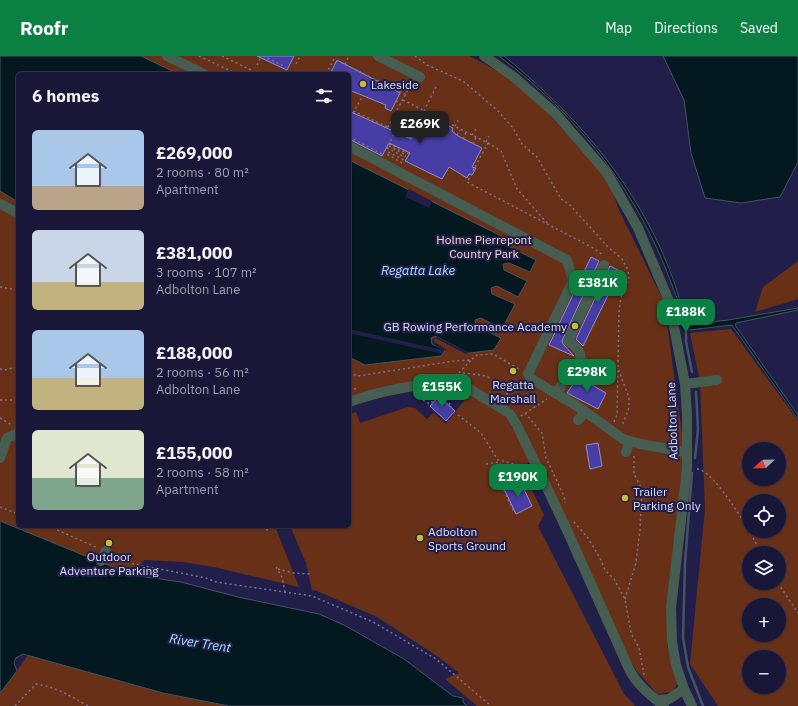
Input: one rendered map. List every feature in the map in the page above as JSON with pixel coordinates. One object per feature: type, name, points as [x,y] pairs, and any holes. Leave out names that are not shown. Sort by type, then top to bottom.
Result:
[{"type":"street","points":[[168,56],[200,72]]},
{"type":"street","points":[[378,56],[418,76]]},
{"type":"street","name":"Adbolton Lane","points":[[484,56],[514,77],[555,113],[607,173],[638,228],[669,301],[685,384],[687,414],[684,494],[671,608],[672,641],[684,689],[692,706]]},
{"type":"street","points":[[351,147],[567,260],[573,281],[528,374],[530,378],[585,412],[610,431],[629,441],[686,452]]},
{"type":"street","points":[[0,204],[16,212]]},
{"type":"street","points":[[556,394],[565,380],[581,365],[580,352],[577,346],[568,341],[604,265]]},
{"type":"street","points":[[685,384],[716,380]]},
{"type":"street","points":[[351,401],[386,390],[426,383],[458,382],[509,413],[563,521],[635,680],[661,703],[684,689]]},
{"type":"street","points":[[578,420],[585,412]]},
{"type":"street","points":[[0,458],[7,438],[16,434]]},
{"type":"street","points":[[626,452],[629,441]]},
{"type":"street","points":[[101,561],[106,551]]},
{"type":"path","points":[[199,56],[233,72]]},
{"type":"path","points":[[222,56],[251,70],[250,72]]},
{"type":"path","points":[[257,65],[262,56],[286,67]]},
{"type":"path","points":[[296,64],[300,56]]},
{"type":"path","points":[[345,64],[349,56]]},
{"type":"path","points":[[415,56],[427,65],[463,81],[498,111],[513,128],[522,144],[537,156],[561,199],[569,204],[608,247],[622,259],[628,270],[629,277],[622,293],[618,310],[617,415],[610,431]]},
{"type":"path","points":[[327,72],[334,59],[376,78],[406,95]]},
{"type":"path","points":[[388,127],[418,76]]},
{"type":"path","points":[[424,111],[438,84]]},
{"type":"path","points":[[354,112],[362,96]]},
{"type":"path","points":[[396,100],[401,103]]},
{"type":"path","points":[[403,100],[476,136],[501,151],[517,189],[550,227]]},
{"type":"path","points":[[351,110],[411,138]]},
{"type":"path","points":[[435,117],[439,110]]},
{"type":"path","points":[[455,126],[458,120]]},
{"type":"path","points":[[398,132],[402,126]]},
{"type":"path","points":[[457,135],[460,129]]},
{"type":"path","points":[[472,135],[476,129]]},
{"type":"path","points":[[351,138],[382,154],[388,149],[396,130]]},
{"type":"path","points":[[463,139],[466,132]]},
{"type":"path","points":[[472,144],[476,136]]},
{"type":"path","points":[[489,136],[467,182],[550,227],[594,248],[603,256],[606,262],[604,265]]},
{"type":"path","points":[[388,149],[405,157],[406,155],[389,147],[390,144]]},
{"type":"path","points":[[384,153],[390,144]]},
{"type":"path","points":[[390,144],[409,154]]},
{"type":"path","points":[[388,149],[404,158]]},
{"type":"path","points":[[0,287],[16,290]]},
{"type":"path","points":[[516,406],[508,395],[487,376],[459,373],[477,355],[493,354],[528,374]]},
{"type":"path","points":[[351,374],[358,376],[454,360],[471,360]]},
{"type":"path","points":[[0,369],[4,370],[16,367]]},
{"type":"path","points":[[618,368],[629,398],[629,408],[622,425],[629,441],[634,474],[642,489],[636,564],[625,599]]},
{"type":"path","points":[[423,400],[431,404],[439,394],[452,406],[450,407]]},
{"type":"path","points":[[518,414],[518,419],[556,394]]},
{"type":"path","points":[[0,400],[16,400]]},
{"type":"path","points":[[525,413],[542,433],[546,458],[564,496],[565,504]]},
{"type":"path","points":[[458,415],[481,433],[499,461],[510,484]]},
{"type":"path","points":[[0,418],[16,427]]},
{"type":"path","points":[[486,464],[499,461],[515,464]]},
{"type":"path","points":[[701,469],[708,475],[736,508],[757,546]]},
{"type":"path","points":[[500,485],[518,476],[527,493]]},
{"type":"path","points":[[514,482],[503,488],[514,512]]},
{"type":"path","points":[[0,507],[16,513]]},
{"type":"path","points":[[574,521],[588,538],[600,558],[605,570],[614,579],[625,599],[631,633],[639,648],[645,679]]},
{"type":"path","points":[[54,528],[122,558],[129,563],[235,586],[312,596],[373,622],[436,659],[491,706]]},
{"type":"path","points":[[266,530],[272,528]]},
{"type":"path","points":[[276,567],[282,577],[284,592]]},
{"type":"path","points":[[278,570],[310,574]]},
{"type":"path","points":[[783,590],[798,613]]},
{"type":"path","points":[[15,706],[23,695],[36,684],[49,686],[68,694],[88,706]]},
{"type":"green space","name":"Holme Pierrepont Country Park","points":[[0,56],[470,56],[524,86],[609,182],[619,210],[664,302],[682,434],[682,490],[669,582],[667,645],[677,684],[673,692],[657,694],[636,670],[624,651],[520,419],[513,417],[455,379],[351,398],[351,72],[16,72],[16,528],[276,528],[299,587],[214,567],[183,562],[144,560],[132,575],[0,524]]},
{"type":"green space","points":[[798,261],[798,299],[755,312],[763,287]]},
{"type":"green space","points":[[731,329],[798,421],[798,706],[718,706],[690,664],[705,509],[700,382],[690,333]]},
{"type":"green space","name":"Adbolton Sports Ground","points":[[469,394],[503,414],[522,440],[532,461],[521,467],[544,515],[538,526],[624,694],[635,706],[477,706],[445,679],[459,673],[437,656],[377,617],[312,590],[306,563],[291,528],[351,528],[351,414],[356,412],[360,423],[408,407],[415,408],[427,419],[434,413],[446,424]]},
{"type":"green space","points":[[28,655],[163,693],[229,706],[0,706],[0,694]]},
{"type":"water","points":[[0,56],[141,56],[174,72],[16,72],[16,201],[0,191]]},
{"type":"water","points":[[499,56],[504,56],[526,74],[567,114],[605,157],[622,180],[659,245],[689,325],[798,308],[798,310],[736,323],[735,325],[798,415],[798,419],[732,325],[689,330],[685,328],[680,306],[658,251],[642,219],[623,187],[579,130],[554,103]]},
{"type":"water","points":[[663,56],[798,56],[798,162],[780,197],[741,203],[705,198],[691,153],[684,100]]},
{"type":"water","name":"Regatta Lake","points":[[351,161],[513,242],[510,247],[536,260],[530,272],[509,263],[503,264],[504,270],[527,281],[518,297],[497,286],[491,288],[492,294],[515,304],[502,329],[481,318],[475,320],[476,326],[501,338],[494,350],[469,353],[435,336],[431,338],[432,344],[445,350],[441,356],[365,365],[351,358]]},
{"type":"water","name":"River Trent","points":[[0,521],[132,575],[181,582],[238,597],[319,614],[346,626],[404,659],[453,696],[463,698],[463,702],[467,706],[229,706],[163,693],[23,654],[16,658],[14,663],[17,671],[0,693]]},
{"type":"pier","points":[[409,189],[432,201],[429,208],[405,197]]},
{"type":"pier","points":[[351,329],[443,350],[433,344],[432,340],[435,338],[434,342],[446,349],[446,351],[444,350],[442,354],[351,333]]},
{"type":"pier","points":[[437,337],[469,352],[466,354],[435,338]]},
{"type":"building","points":[[257,56],[294,56],[287,70]]},
{"type":"building","name":"Lakeside","points":[[337,60],[400,93],[391,111],[385,108],[386,105],[351,91],[351,72],[331,72]]},
{"type":"building","points":[[351,112],[411,139],[424,114],[453,128],[452,131],[458,136],[482,148],[472,167],[476,168],[472,175],[469,174],[467,178],[449,167],[442,179],[405,161],[410,153],[389,143],[382,156],[351,140]]},
{"type":"building","points":[[591,257],[599,261],[562,341],[574,356],[549,345]]},
{"type":"building","points":[[610,266],[620,271],[583,346],[576,339]]},
{"type":"building","points":[[578,377],[606,393],[598,409],[567,393]]},
{"type":"building","points":[[439,396],[455,411],[446,421],[430,406]]},
{"type":"building","points":[[598,443],[602,466],[590,469],[586,445]]},
{"type":"building","points":[[520,481],[532,506],[516,514],[504,489]]},
{"type":"waterway","points":[[686,329],[686,342],[692,372]]},
{"type":"waterway","points":[[695,458],[698,429],[696,392]]},
{"type":"waterway","points":[[692,473],[685,563],[683,638],[688,667],[703,706]]},
{"type":"place","name":"Lakeside","points":[[363,84]]},
{"type":"place","name":"GB Rowing Performance Academy","points":[[575,326]]},
{"type":"place","name":"Regatta Marshall","points":[[513,371]]},
{"type":"place","name":"Trailer Parking Only","points":[[625,498]]},
{"type":"place","name":"Adbolton Sports Ground","points":[[420,538]]},
{"type":"place","name":"Outdoor Adventure Parking","points":[[109,543]]}]
